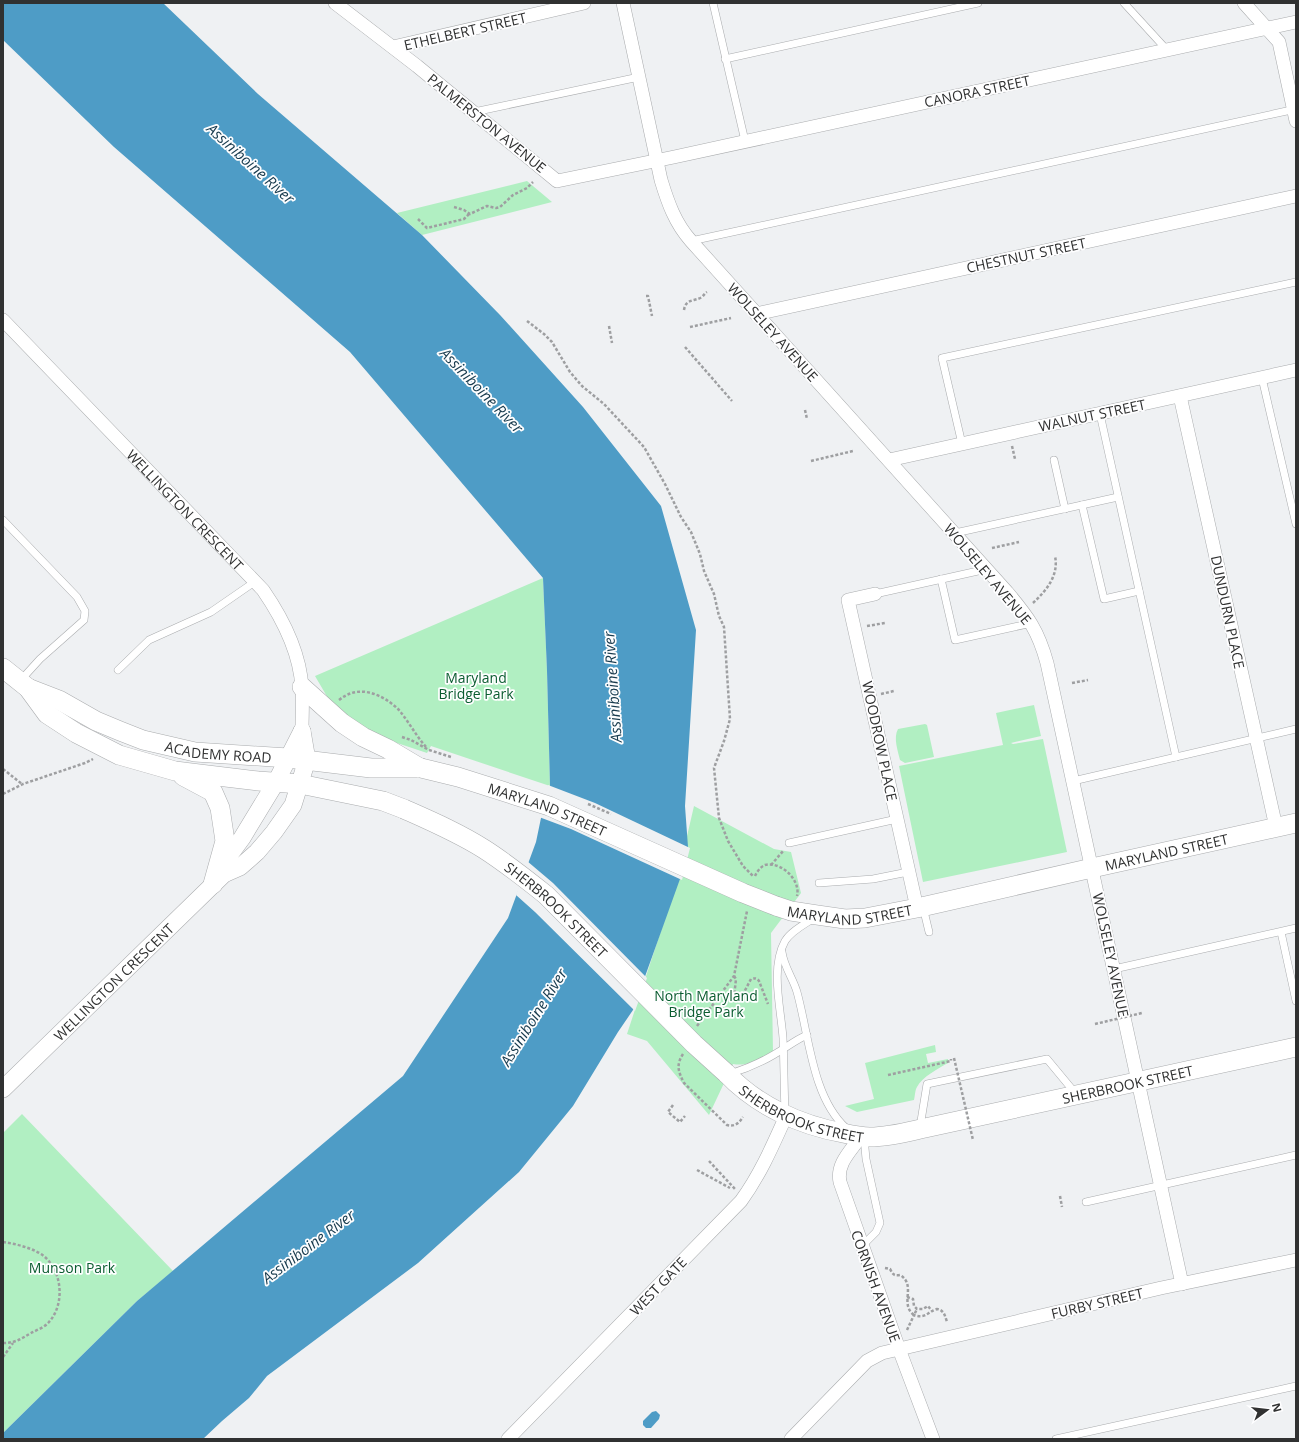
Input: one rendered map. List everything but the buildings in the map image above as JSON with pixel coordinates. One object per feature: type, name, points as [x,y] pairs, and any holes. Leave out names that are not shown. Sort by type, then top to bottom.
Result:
[{"type":"main road","name":"ACADEMY ROAD","points":[[3,668],[24,684],[59,700],[96,721],[144,740],[195,752],[288,758],[371,768],[421,768]]},
{"type":"main road","name":"ACADEMY ROAD","points":[[24,684],[47,714],[76,733],[119,755],[175,771],[258,781],[300,784],[383,801],[404,808]]},
{"type":"main road","points":[[302,687],[342,723],[362,737],[388,749],[421,768]]},
{"type":"main road","name":"MARYLAND STREET","points":[[421,768],[458,777],[549,806],[743,893],[776,906],[791,911],[845,918],[865,918],[920,908],[1296,823]]},
{"type":"main road","points":[[175,771],[213,792],[220,808],[225,841],[218,879]]},
{"type":"main road","name":"SHERBROOK STREET","points":[[404,808],[443,826],[484,849],[522,875],[546,895],[694,1044],[726,1073],[752,1094],[786,1116],[816,1127],[860,1136],[883,1136],[919,1130],[1296,1047]]},
{"type":"street","name":"PALMERSTON AVENUE","points":[[335,3],[393,47],[557,181],[657,160]]},
{"type":"street","name":"ETHELBERT STREET","points":[[393,47],[584,3]]},
{"type":"street","name":"WOLSELEY AVENUE","points":[[623,3],[663,187],[672,213],[678,224],[691,241],[756,314],[987,569],[1024,612],[1032,623],[1041,642],[1073,781],[1182,1284]]},
{"type":"street","points":[[1244,3],[1279,42],[1295,114]]},
{"type":"street","name":"CANORA STREET","points":[[657,160],[1296,22]]},
{"type":"street","name":"CHESTNUT STREET","points":[[756,314],[1296,196]]},
{"type":"street","name":"WELLINGTON CRESCENT","points":[[3,320],[256,580],[273,604],[291,639],[298,664],[302,687],[302,732],[308,760],[293,805],[274,832],[257,852],[240,868],[218,879],[3,1089]]},
{"type":"street","name":"WALNUT STREET","points":[[888,460],[1296,370]]},
{"type":"street","name":"DUNDURN PLACE","points":[[1180,396],[1276,827]]},
{"type":"street","name":"WOODROW PLACE","points":[[874,594],[848,600],[908,872],[920,908]]},
{"type":"street","name":"WELLINGTON CRESCENT","points":[[218,879],[231,853],[242,838],[276,782],[302,732]]},
{"type":"street","name":"WEST GATE","points":[[508,1439],[741,1201],[762,1166],[786,1116]]},
{"type":"street","name":"CORNISH AVENUE","points":[[860,1136],[842,1162],[839,1177],[862,1246],[933,1439]]},
{"type":"street","name":"FURBY STREET","points":[[791,1439],[867,1361],[882,1353],[1182,1284],[1296,1260]]},
{"type":"lane","points":[[713,3],[744,141]]},
{"type":"lane","points":[[725,59],[978,3]]},
{"type":"lane","points":[[1124,3],[1167,50]]},
{"type":"lane","points":[[474,112],[639,77]]},
{"type":"lane","points":[[691,241],[1295,114]]},
{"type":"lane","points":[[962,444],[942,358],[1296,282]]},
{"type":"lane","points":[[1262,378],[1296,524]]},
{"type":"lane","points":[[1100,414],[1176,757]]},
{"type":"lane","points":[[1054,460],[1065,509]]},
{"type":"lane","points":[[954,533],[1118,497]]},
{"type":"lane","points":[[1082,505],[1104,599],[1139,591]]},
{"type":"lane","points":[[3,520],[77,597],[85,611],[84,620],[40,659],[24,684]]},
{"type":"lane","points":[[874,594],[987,569]]},
{"type":"lane","points":[[941,579],[955,640],[1032,623]]},
{"type":"lane","points":[[118,670],[149,640],[211,612],[256,580]]},
{"type":"lane","points":[[1073,781],[1296,729]]},
{"type":"lane","points":[[789,843],[897,819]]},
{"type":"lane","points":[[819,883],[873,879],[908,872]]},
{"type":"lane","points":[[920,908],[929,932]]},
{"type":"lane","points":[[786,1116],[778,969],[779,958],[782,948],[789,936],[817,915]]},
{"type":"lane","points":[[1114,969],[1296,928]]},
{"type":"lane","points":[[1281,932],[1296,1001]]},
{"type":"lane","points":[[782,948],[783,959],[797,992],[816,1074],[827,1103],[839,1121],[860,1136],[880,1223],[876,1232],[862,1246]]},
{"type":"lane","points":[[726,1073],[752,1067],[807,1035]]},
{"type":"lane","points":[[919,1130],[927,1084],[1047,1059],[1078,1095]]},
{"type":"lane","points":[[1086,1202],[1296,1155]]},
{"type":"lane","points":[[1056,1439],[1296,1386]]},
{"type":"path","points":[[418,219],[427,228],[464,219],[470,214],[487,206],[496,208],[500,207],[513,195],[527,188],[533,182]]},
{"type":"path","points":[[454,207],[464,210],[470,214]]},
{"type":"path","points":[[684,310],[688,301],[702,297],[706,292]]},
{"type":"path","points":[[646,296],[648,296],[652,316]]},
{"type":"path","points":[[690,327],[731,318]]},
{"type":"path","points":[[527,321],[552,342],[570,372],[582,386],[604,404],[644,447],[665,484],[681,517],[691,532],[700,554],[704,571],[714,594],[719,616],[724,627],[730,697],[730,720],[714,768],[719,818],[728,841],[735,853],[743,866],[754,877]]},
{"type":"path","points":[[609,326],[612,343]]},
{"type":"path","points":[[685,347],[732,401]]},
{"type":"path","points":[[805,410],[807,419]]},
{"type":"path","points":[[811,461],[853,451]]},
{"type":"path","points":[[992,548],[1019,542]]},
{"type":"path","points":[[1024,612],[1052,581],[1056,570],[1055,556]]},
{"type":"path","points":[[865,627],[885,623]]},
{"type":"path","points":[[1072,683],[1088,680]]},
{"type":"path","points":[[337,701],[348,693],[356,691],[364,691],[378,695],[398,709],[418,738],[429,750]]},
{"type":"path","points":[[880,694],[894,691]]},
{"type":"path","points":[[3,794],[23,784],[96,758]]},
{"type":"path","points":[[3,769],[23,784]]},
{"type":"path","points":[[771,865],[789,843]]},
{"type":"path","points":[[753,884],[754,877],[759,869],[764,865],[771,865],[789,873],[797,884],[797,896]]},
{"type":"path","points":[[695,1031],[734,976],[748,907]]},
{"type":"path","points":[[734,976],[736,979],[734,997],[736,1000],[740,1000],[752,979],[755,978],[759,981],[769,1008]]},
{"type":"path","points":[[1095,1024],[1142,1013]]},
{"type":"path","points":[[685,1050],[678,1062],[680,1076],[684,1083],[727,1124],[731,1126],[737,1124],[743,1117]]},
{"type":"path","points":[[888,1075],[951,1061],[952,1058],[973,1140]]},
{"type":"path","points":[[673,1105],[668,1112],[680,1122],[685,1116]]},
{"type":"path","points":[[697,1170],[731,1186],[709,1161]]},
{"type":"path","points":[[1060,1196],[1062,1207]]},
{"type":"path","points":[[3,1242],[25,1246],[42,1255],[54,1266],[60,1283],[58,1303],[49,1323],[14,1343],[3,1356]]},
{"type":"path","points":[[885,1268],[890,1269],[892,1274],[895,1276],[900,1275],[904,1278],[909,1289],[907,1297],[908,1308],[914,1315],[927,1315],[932,1311],[940,1309],[947,1322]]},
{"type":"path","points":[[907,1297],[913,1299],[914,1306],[917,1309]]},
{"type":"path","points":[[917,1309],[924,1309],[928,1306],[932,1311]]},
{"type":"path","points":[[907,1330],[917,1309]]},
{"type":"path","points":[[3,1343],[14,1343]]},
{"type":"green space","points":[[527,181],[552,202],[422,235],[397,213]]},
{"type":"green space","name":"Maryland Bridge Park","points":[[543,578],[550,786],[431,746],[427,753],[376,736],[332,705],[315,676]]},
{"type":"green space","points":[[1034,705],[1041,736],[1011,743],[1013,744],[1043,739],[1067,852],[923,882],[899,766],[1003,745],[996,713]]},
{"type":"green space","points":[[925,724],[927,725],[934,757],[905,763],[900,760],[896,740],[898,729]]},
{"type":"green space","name":"North Maryland Bridge Park","points":[[694,806],[774,849],[791,852],[801,893],[771,933],[773,1052],[749,1063],[738,1065],[733,1064],[709,1115],[647,1041],[627,1034],[675,888]]},
{"type":"green space","points":[[935,1045],[936,1052],[926,1054],[928,1063],[948,1059],[948,1063],[931,1073],[919,1083],[914,1100],[857,1112],[845,1106],[874,1099],[865,1063]]},
{"type":"green space","name":"Munson Park","points":[[22,1114],[173,1271],[137,1301],[3,1433],[3,1133]]},
{"type":"water","name":"Assiniboine River","points":[[3,3],[163,3],[258,94],[422,235],[500,315],[583,407],[661,506],[696,630],[685,806],[688,847],[680,879],[633,1010],[573,1106],[519,1172],[418,1263],[267,1376],[249,1398],[203,1439],[3,1439],[3,1433],[137,1301],[403,1076],[508,918],[536,842],[550,786],[543,578],[350,352],[114,147],[3,40]]},
{"type":"water","points":[[656,1411],[660,1415],[659,1419],[651,1428],[646,1428],[643,1425],[643,1421],[652,1412]]},
{"type":"pier","points":[[548,785],[595,803],[690,848],[682,880],[571,829],[539,817]]},
{"type":"pier","points":[[527,861],[553,883],[647,978],[635,1011],[516,895]]}]
